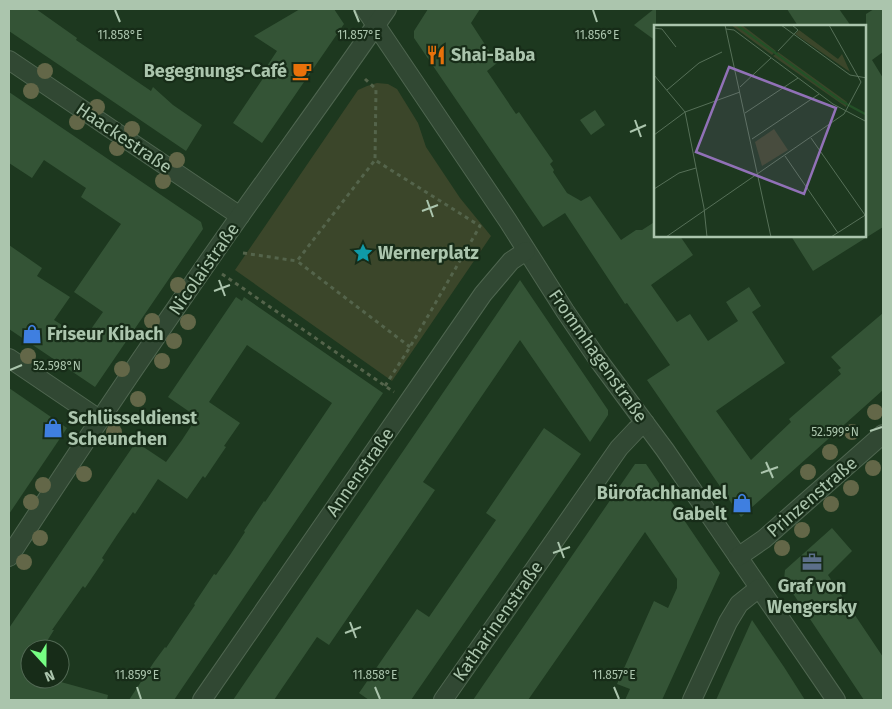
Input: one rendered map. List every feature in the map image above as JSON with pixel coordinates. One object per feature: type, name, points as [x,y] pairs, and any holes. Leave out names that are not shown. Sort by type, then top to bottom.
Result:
[{"type":"street","name":"Frommhagenstraße","points":[[366,9],[599,361],[665,450],[836,700]]},
{"type":"street","name":"Nicolaistraße","points":[[9,557],[99,420],[206,264],[387,9]]},
{"type":"street","name":"Haackestraße","points":[[9,60],[240,216]]},
{"type":"street","name":"Annenstraße","points":[[202,700],[483,294],[511,261],[526,251]]},
{"type":"street","points":[[9,358],[99,420]]},
{"type":"street","name":"Katharinenstraße","points":[[443,700],[620,448],[645,423]]},
{"type":"street","name":"Prinzenstraße","points":[[738,557],[764,539],[883,434]]},
{"type":"street","points":[[692,700],[728,622],[739,604],[759,588]]},
{"type":"path","points":[[297,261],[375,160],[376,89],[365,79]]},
{"type":"path","points":[[375,160],[480,226],[410,347],[385,386]]},
{"type":"path","points":[[243,253],[297,261],[410,347]]},
{"type":"path","points":[[206,264],[409,401]]},
{"type":"green space","name":"Wernerplatz","points":[[377,83],[388,84],[397,89],[418,123],[426,147],[460,198],[491,236],[392,381],[235,270],[358,90]]},
{"type":"building","points":[[9,9],[36,9],[77,38],[76,40],[151,91],[153,87],[173,105],[202,125],[186,151],[9,31]]},
{"type":"building","points":[[300,9],[334,9],[344,24],[262,143],[233,123],[266,74],[263,72],[277,51],[254,36]]},
{"type":"building","points":[[428,9],[480,9],[471,23],[497,63],[487,71],[516,114],[519,112],[553,161],[550,164],[554,170],[553,172],[567,193],[581,201],[590,196],[621,240],[636,230],[642,230],[654,222],[654,238],[681,238],[693,255],[651,285],[677,322],[690,314],[708,341],[738,321],[726,302],[749,287],[761,306],[752,312],[785,363],[716,411],[751,460],[791,422],[789,419],[841,374],[838,370],[841,368],[831,357],[883,313],[883,390],[741,517],[647,380],[670,365],[627,303],[625,304],[565,213],[543,227],[414,38],[414,31]]},
{"type":"building","points":[[654,9],[656,9],[654,40],[634,25]]},
{"type":"building","points":[[787,9],[839,9],[850,25],[797,25]]},
{"type":"building","points":[[874,9],[883,9],[883,52],[872,60],[883,78],[883,227],[867,237],[867,25],[866,14]]},
{"type":"building","points":[[9,92],[201,222],[203,229],[95,387],[9,329],[9,245],[42,268],[37,276],[70,297],[54,320],[84,339],[103,312],[74,292],[121,224],[81,197],[86,188],[44,160],[32,178],[9,163]]},
{"type":"building","points":[[595,110],[605,125],[591,135],[580,120]]},
{"type":"building","points":[[792,238],[866,238],[813,271]]},
{"type":"building","points":[[520,280],[608,410],[608,415],[590,442],[520,340],[423,482],[435,490],[329,645],[317,637],[274,700],[233,700]]},
{"type":"building","points":[[236,297],[242,301],[244,297],[383,393],[174,700],[129,700],[154,662],[166,648],[214,574],[216,575],[230,555],[264,501],[332,403],[247,345],[209,402],[240,423],[205,478],[203,476],[187,499],[158,479],[135,514],[133,512],[117,535],[102,558],[104,560],[85,588],[83,586],[52,630],[54,630],[48,639],[20,639],[20,689],[70,689],[70,685],[108,695],[107,700],[9,700],[9,628],[136,442],[166,462],[197,417],[168,397]]},
{"type":"building","points":[[9,388],[67,428],[9,514]]},
{"type":"building","points":[[544,428],[581,454],[411,700],[369,700],[359,693],[417,609],[429,617],[496,520],[486,513]]},
{"type":"building","points":[[635,464],[646,464],[720,573],[662,700],[625,700],[630,689],[617,684],[654,601],[668,608],[677,588],[677,579],[645,532],[528,700],[473,700]]},
{"type":"building","points":[[832,528],[852,551],[828,575],[883,657],[883,700],[864,700],[784,580],[785,570]]},
{"type":"building","points":[[752,620],[784,667],[805,700],[716,700]]},
{"type":"place","name":"Shai-Baba","points":[[436,55]]},
{"type":"place","name":"Begegnungs-Café","points":[[302,71]]},
{"type":"place","name":"Wernerplatz","points":[[363,253]]},
{"type":"place","name":"Friseur Kibach","points":[[32,334]]},
{"type":"place","name":"Schlüsseldienst Scheunchen","points":[[53,428]]},
{"type":"place","name":"Bürofachhandel Gabelt","points":[[742,503]]},
{"type":"place","name":"Graf von Wengersky","points":[[812,562]]}]
